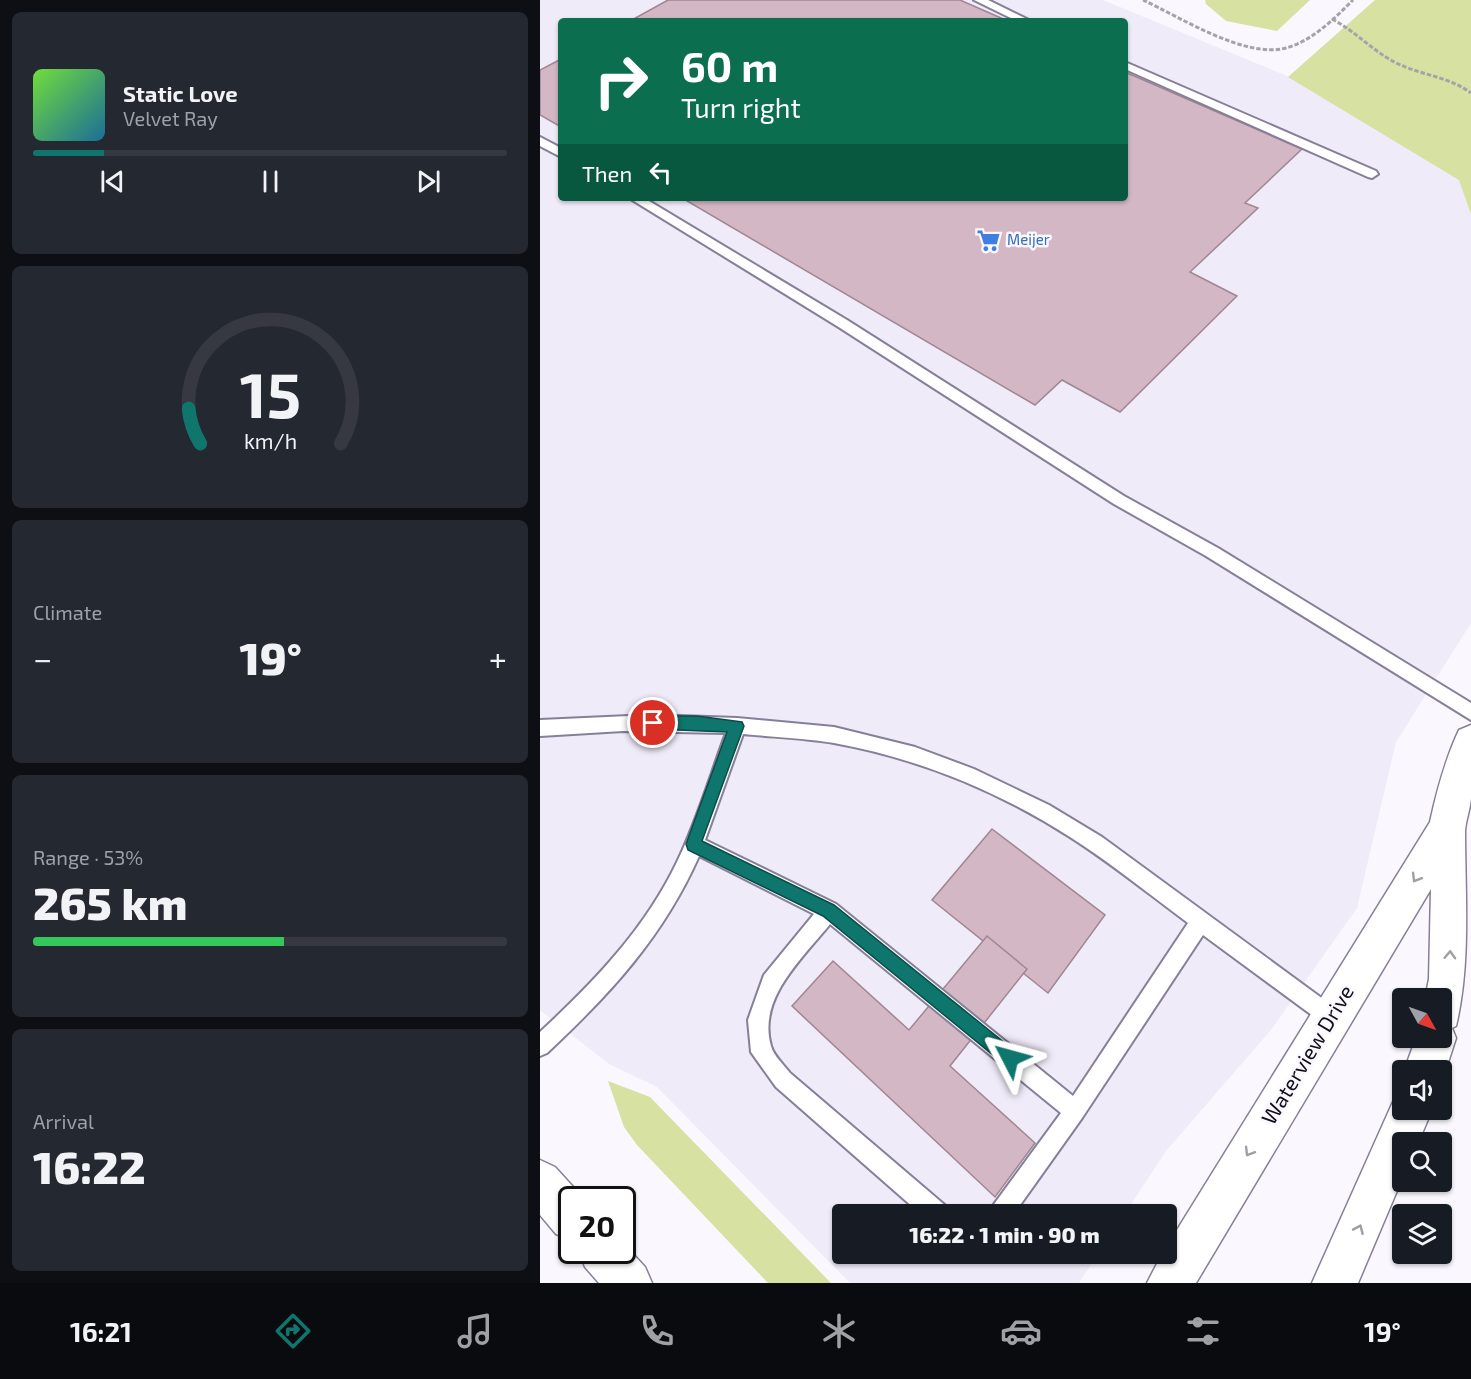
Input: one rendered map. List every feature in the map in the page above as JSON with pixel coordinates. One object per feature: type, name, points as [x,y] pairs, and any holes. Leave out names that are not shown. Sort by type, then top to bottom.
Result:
[{"type":"street","name":"Waterview Drive","points":[[1447,988],[1451,920],[1447,828],[1459,771],[1471,741]]},
{"type":"street","name":"Waterview Drive","points":[[1170,1283],[1447,828]]},
{"type":"street","points":[[1335,1283],[1407,1120]]},
{"type":"street","points":[[540,1182],[558,1202]]},
{"type":"street","points":[[612,1264],[629,1283]]},
{"type":"lane","points":[[978,0],[1019,18]]},
{"type":"lane","points":[[1128,66],[1372,174]]},
{"type":"lane","points":[[540,141],[558,151]]},
{"type":"lane","points":[[640,201],[842,323],[1119,500],[1212,552],[1471,712]]},
{"type":"lane","points":[[540,728],[588,723],[697,723],[834,735],[884,747],[989,784],[1044,811],[1097,844],[1331,1017]]},
{"type":"lane","points":[[540,1047],[586,1004],[620,966],[648,931],[674,889],[694,844],[737,726]]},
{"type":"lane","points":[[694,844],[829,911],[1075,1111]]},
{"type":"lane","points":[[829,911],[771,982],[758,1020],[761,1052],[783,1080],[926,1204]]},
{"type":"lane","points":[[1008,1204],[1075,1111],[1201,921]]},
{"type":"path","points":[[1143,0],[1238,42],[1265,51],[1286,48],[1303,40],[1332,20],[1353,0]]},
{"type":"path","points":[[1332,20],[1352,30],[1390,60],[1460,84],[1471,93]]},
{"type":"shaded area","points":[[540,0],[1103,0],[1471,152],[1471,623],[1396,742],[1357,908],[1271,1030],[1166,1151],[1131,1204],[832,1204],[832,1264],[1091,1264],[1079,1283],[850,1283],[657,1087],[609,1064],[540,1010]]},
{"type":"green space","points":[[1205,0],[1310,0],[1277,31],[1226,21],[1206,4]]},
{"type":"green space","points":[[1375,0],[1471,0],[1471,214],[1459,180],[1288,77]]},
{"type":"green space","points":[[608,1081],[650,1097],[831,1283],[768,1283],[637,1145],[624,1127]]},
{"type":"building","points":[[668,0],[960,0],[1001,18],[635,18]]},
{"type":"building","points":[[558,61],[558,125],[540,115],[540,70]]},
{"type":"building","name":"Meijer","points":[[1128,73],[1302,149],[1245,203],[1258,208],[1190,272],[1237,296],[1120,412],[1062,380],[1035,405],[687,201],[1128,201]]},
{"type":"building","points":[[992,829],[1105,915],[1048,993],[932,900]]},
{"type":"building","points":[[987,936],[1027,969],[950,1066],[1035,1143],[995,1197],[792,1006],[833,961],[909,1030]]},
{"type":"place","name":"Meijer","points":[[989,240]]},
{"type":"route","points":[[653,723],[737,726],[694,844],[829,911],[1010,1058]]}]
